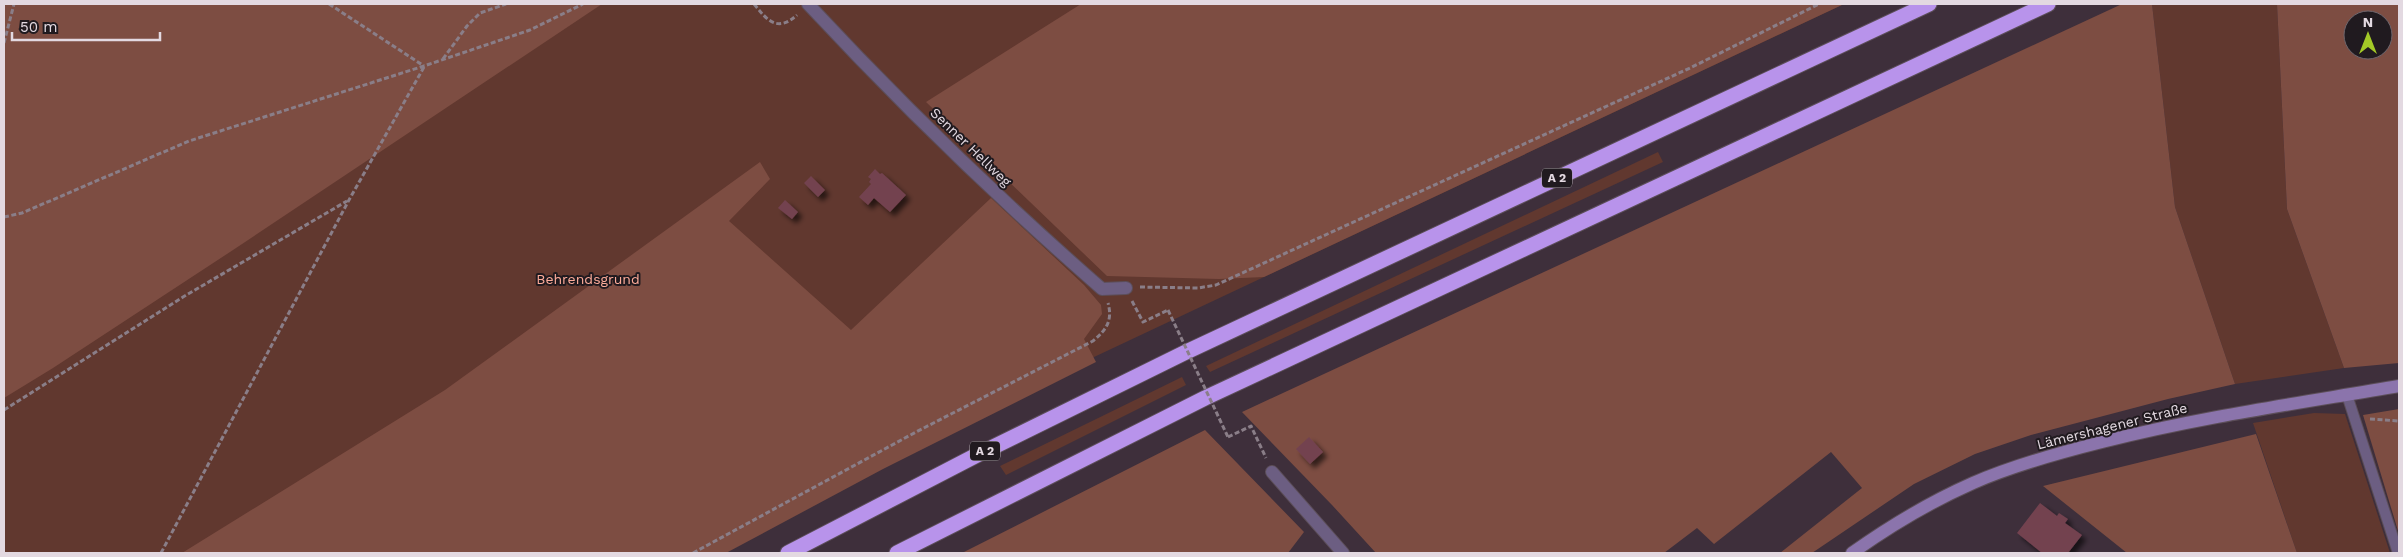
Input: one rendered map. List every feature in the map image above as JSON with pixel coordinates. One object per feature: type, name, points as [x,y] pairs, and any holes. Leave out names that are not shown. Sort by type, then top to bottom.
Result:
[{"type":"highway","name":"A 2","points":[[788,553],[983,452],[1176,356],[1929,4]]},
{"type":"highway","points":[[896,553],[1205,398],[2048,4]]},
{"type":"main road","name":"Lämershagener Straße","points":[[1852,553],[1898,522],[1938,500],[1974,483],[2041,459],[2139,432],[2399,386]]},
{"type":"street","name":"Senner Hellweg","points":[[808,4],[869,70],[1039,234],[1102,289]]},
{"type":"street","points":[[1102,289],[1127,291]]},
{"type":"street","points":[[1272,472],[1343,553]]},
{"type":"lane","points":[[2347,395],[2398,553]]},
{"type":"path","points":[[4,43],[14,4]]},
{"type":"path","points":[[329,4],[424,66]]},
{"type":"path","points":[[443,59],[467,26],[480,13],[506,4]]},
{"type":"path","points":[[4,217],[22,213],[188,140],[424,66],[530,30],[583,4]]},
{"type":"path","points":[[754,4],[768,21],[780,24],[791,20],[808,4]]},
{"type":"path","points":[[1260,445],[1251,426],[1228,437],[1168,310],[1144,322],[1127,291],[1198,288],[1216,285],[1690,68],[1819,4]]},
{"type":"path","points":[[160,553],[349,200],[424,66]]},
{"type":"path","points":[[4,410],[183,297],[349,200]]},
{"type":"path","points":[[693,553],[916,432],[1093,342],[1105,331],[1110,322],[1107,298],[1102,289]]},
{"type":"path","points":[[2354,417],[2399,421]]},
{"type":"green space","name":"Behrendsgrund","points":[[410,4],[1844,4],[875,460],[705,553],[4,553],[4,195]]},
{"type":"green space","points":[[2152,4],[2277,4],[2287,209],[2344,368],[2235,384],[2175,207]]},
{"type":"green space","points":[[1658,152],[1663,162],[1210,372],[1206,366]]},
{"type":"green space","points":[[1182,377],[1186,385],[1006,475],[1000,466]]},
{"type":"green space","points":[[2314,413],[2345,414],[2390,553],[2297,553],[2253,423]]},
{"type":"shaded area","points":[[4,4],[602,4],[230,252],[4,398]]},
{"type":"shaded area","points":[[1081,4],[1844,4],[1264,277],[1219,279],[1107,276],[926,102]]},
{"type":"shaded area","points":[[2122,4],[2152,4],[2175,207],[2235,384],[2168,399],[2031,435],[1975,454],[1914,484],[1812,553],[1780,553],[1862,488],[1831,452],[1714,544],[1697,528],[1664,553],[1376,553],[1242,412]]},
{"type":"shaded area","points":[[2277,4],[2399,4],[2399,363],[2344,368],[2287,209]]},
{"type":"shaded area","points":[[760,162],[770,179],[729,221],[851,330],[991,198],[1084,285],[1101,305],[1102,314],[1084,339],[1096,362],[883,469],[726,553],[182,553],[445,390]]},
{"type":"shaded area","points":[[2399,409],[2399,534],[2363,415]]},
{"type":"shaded area","points":[[1205,430],[1304,532],[1288,553],[962,553]]},
{"type":"shaded area","points":[[2256,434],[2297,553],[2127,553],[2043,486]]},
{"type":"building","points":[[875,169],[906,195],[890,212],[874,198],[868,205],[859,197],[871,184],[869,182],[871,179],[868,177]]},
{"type":"building","points":[[811,176],[825,190],[818,197],[804,183]]},
{"type":"building","points":[[785,200],[798,212],[792,219],[778,208]]},
{"type":"building","points":[[1309,437],[1323,452],[1310,464],[1296,449]]},
{"type":"building","points":[[2040,503],[2057,516],[2059,513],[2068,519],[2065,523],[2082,535],[2068,553],[2042,553],[2017,533]]}]
